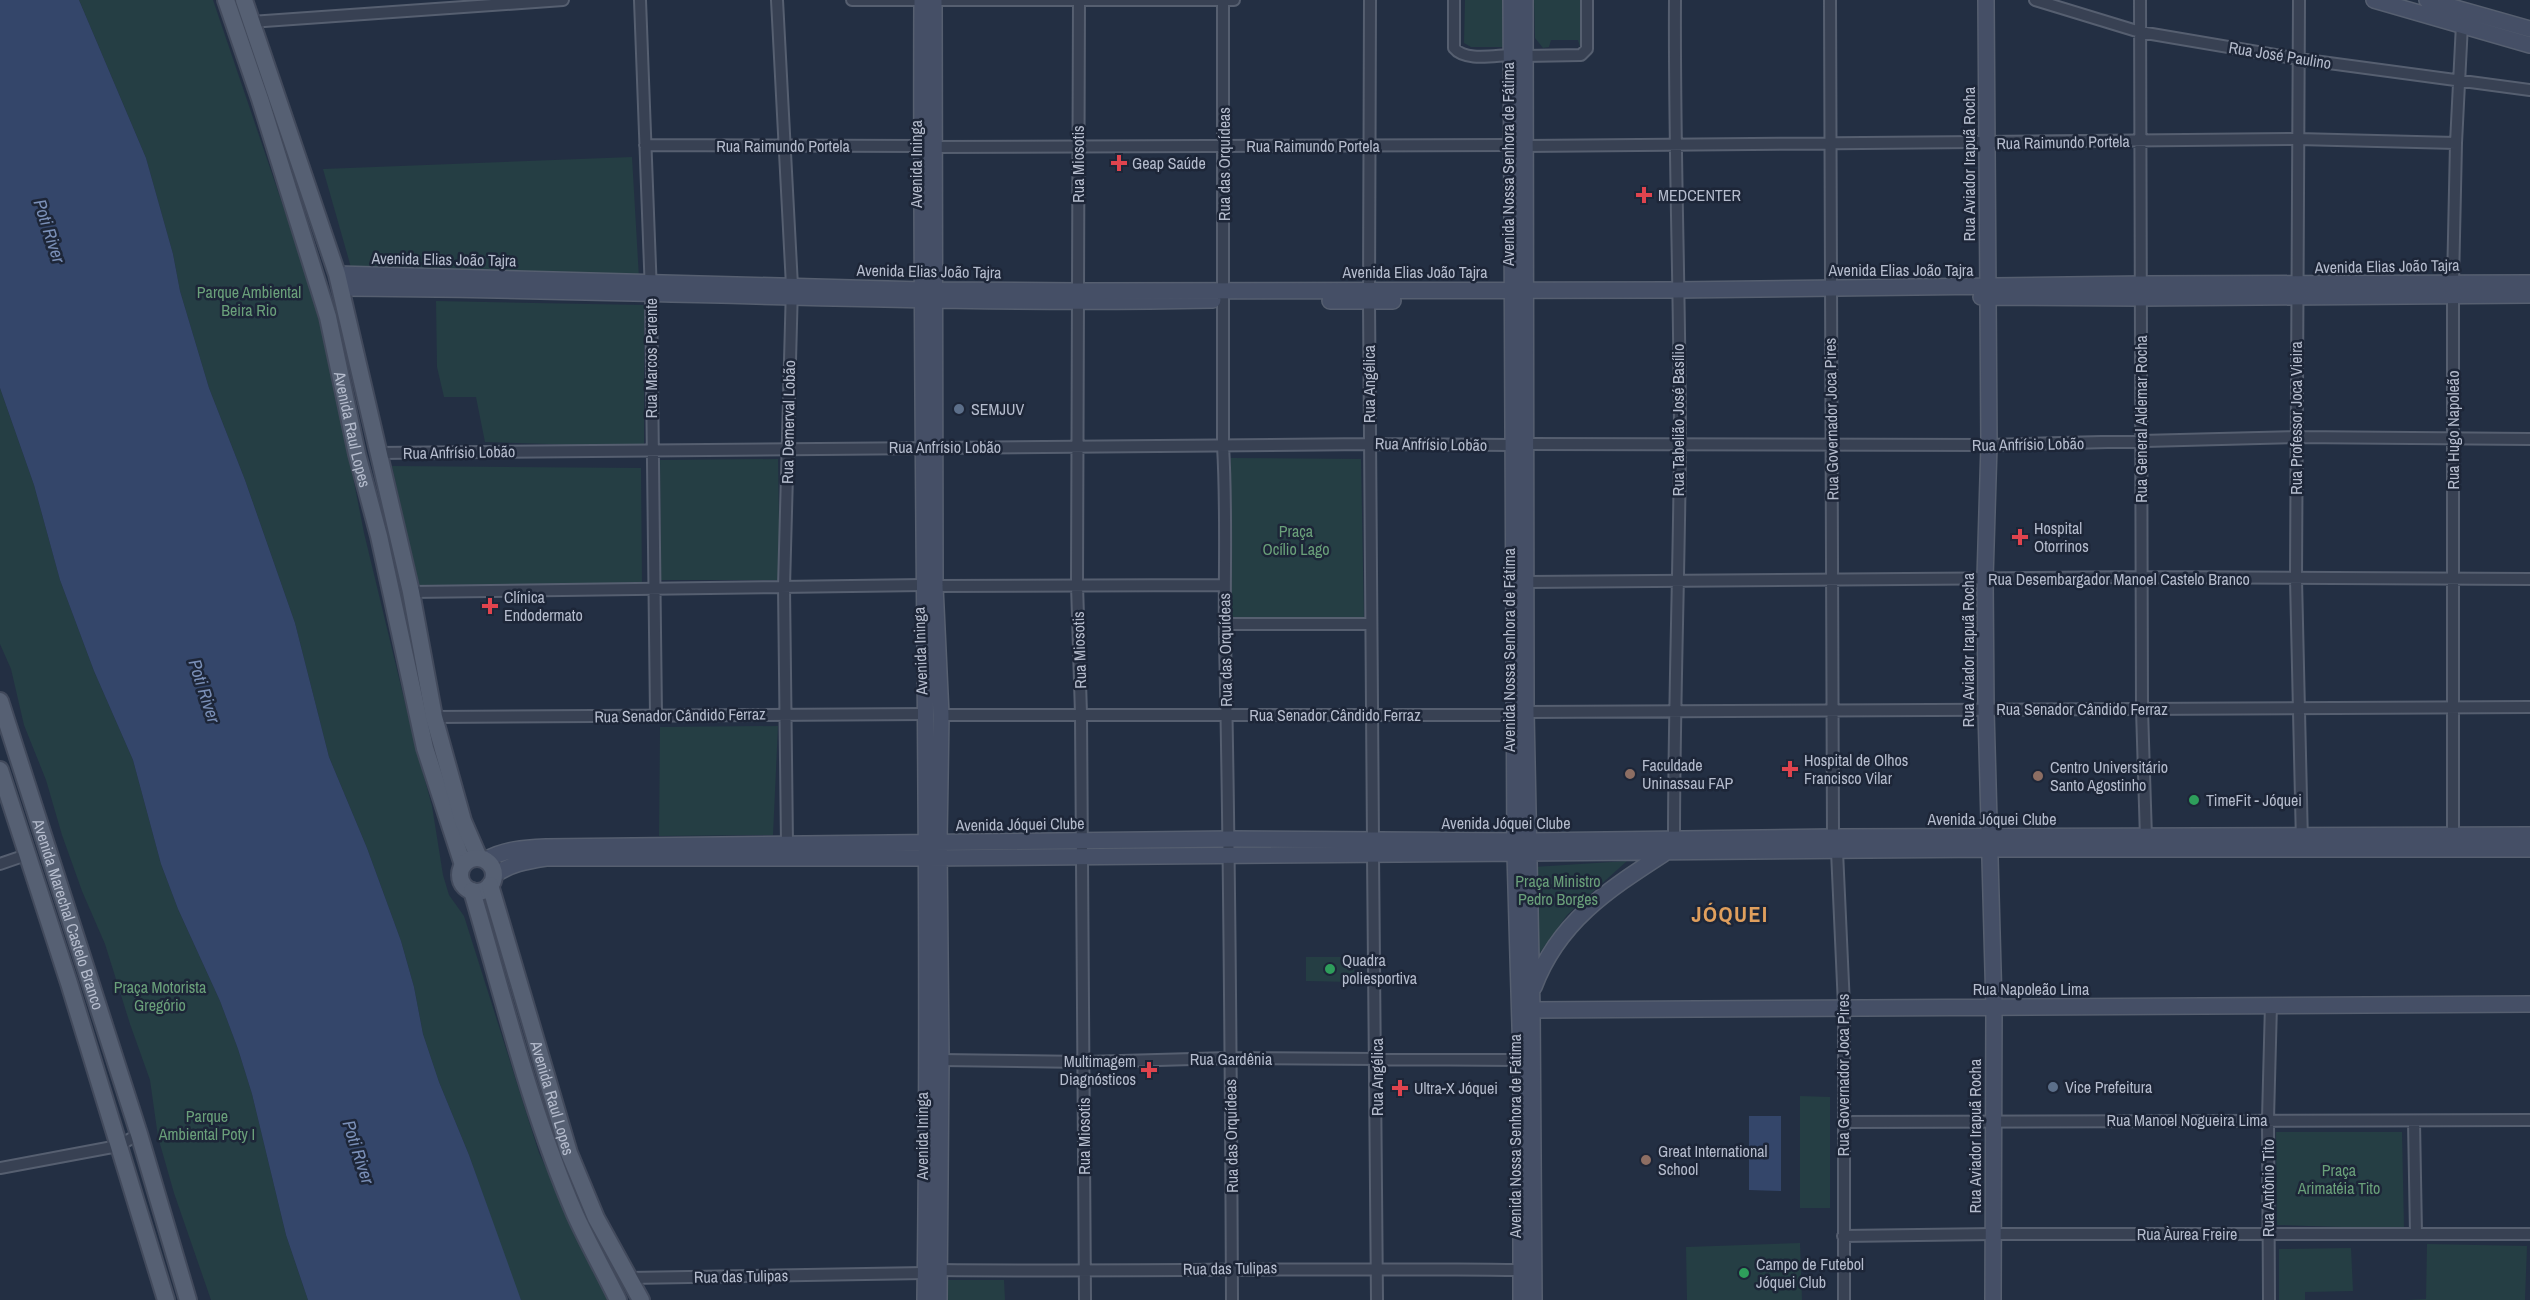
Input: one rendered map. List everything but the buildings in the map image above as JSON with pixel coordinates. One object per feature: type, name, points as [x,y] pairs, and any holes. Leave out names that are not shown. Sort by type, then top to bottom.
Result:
[{"type":"main road","name":"Avenida Raul Lopes","points":[[226,0],[264,110],[328,316],[357,454],[379,536],[425,748],[463,865]]},
{"type":"main road","name":"Avenida Raul Lopes","points":[[244,0],[338,281],[411,592],[434,717],[463,821],[482,859]]},
{"type":"main road","name":"Avenida Nossa Senhora de Fátima","points":[[1511,0],[1518,55],[1520,295],[1521,1300]]},
{"type":"main road","name":"Avenida Nossa Senhora de Fátima","points":[[1518,55],[1525,0]]},
{"type":"main road","name":"Rua Aviador Irapuã Rocha","points":[[1986,0],[1989,445],[1985,579],[1994,1007],[1993,1300]]},
{"type":"main road","points":[[2374,0],[2461,11],[2530,45]]},
{"type":"main road","points":[[2427,0],[2530,29]]},
{"type":"main road","name":"Avenida Ininga","points":[[928,1],[929,586],[934,714],[932,1271],[939,1300]]},
{"type":"main road","name":"Avenida Elias João Tajra","points":[[338,281],[507,289],[651,287],[928,296],[1077,297],[2297,291],[2453,289],[2530,283]]},
{"type":"main road","name":"Avenida Elias João Tajra","points":[[1677,294],[1732,285],[1830,293]]},
{"type":"main road","name":"Avenida Elias João Tajra","points":[[2453,289],[2530,295]]},
{"type":"main road","points":[[328,316],[338,327],[345,359],[352,365],[358,364]]},
{"type":"main road","name":"Avenida Nossa Senhora de Fátima","points":[[1519,445],[1528,582],[1520,714]]},
{"type":"main road","name":"Avenida Marechal Castelo Branco","points":[[0,701],[139,1134],[188,1300]]},
{"type":"main road","name":"Avenida Marechal Castelo Branco","points":[[0,770],[29,854],[166,1300]]},
{"type":"main road","name":"Avenida Jóquei Clube","points":[[2453,843],[2530,835]]},
{"type":"main road","name":"Avenida Jóquei Clube","points":[[1989,843],[2146,838],[2302,842]]},
{"type":"main road","name":"Avenida Jóquei Clube","points":[[492,880],[505,868],[522,862],[546,858],[1230,846],[1521,847],[2302,842],[2453,843],[2530,849]]},
{"type":"main road","name":"Avenida Jóquei Clube","points":[[482,859],[514,849],[546,847],[787,845],[932,851]]},
{"type":"main road","points":[[1532,993],[1548,957],[1583,911],[1671,845]]},
{"type":"main road","name":"Avenida Nossa Senhora de Fátima","points":[[1521,847],[1532,993],[1534,1300]]},
{"type":"main road","name":"Avenida Ininga","points":[[925,1300],[932,1271],[941,1060],[932,851]]},
{"type":"main road","points":[[482,859],[491,867],[492,880],[485,889],[472,891],[465,887],[460,873],[467,861],[482,859]]},
{"type":"main road","name":"Avenida Raul Lopes","points":[[492,880],[569,1153],[596,1218],[641,1300]]},
{"type":"main road","name":"Avenida Raul Lopes","points":[[472,891],[535,1106],[554,1160],[576,1215],[618,1300]]},
{"type":"main road","points":[[45,908],[65,904]]},
{"type":"main road","name":"Rua Napoleão Lima","points":[[1532,1010],[1844,1006],[2530,1004]]},
{"type":"street","points":[[251,22],[563,0]]},
{"type":"street","name":"Rua Marcos Parente","points":[[640,0],[651,287],[651,451],[656,716]]},
{"type":"street","name":"Rua Demerval Lobão","points":[[777,0],[792,292],[784,587],[787,845]]},
{"type":"street","points":[[852,0],[1234,0]]},
{"type":"street","name":"Rua Miosotis","points":[[1079,0],[1077,585],[1081,714],[1084,1300]]},
{"type":"street","name":"Rua das Orquídeas","points":[[1223,0],[1225,146],[1223,446],[1226,506],[1224,585],[1230,846],[1232,1300]]},
{"type":"street","name":"Rua Angélica","points":[[1370,0],[1370,714],[1377,1061],[1377,1300]]},
{"type":"street","points":[[1454,0],[1454,48],[1470,56],[1581,55],[1587,49],[1587,0]]},
{"type":"street","name":"Rua Tabelião José Basílio","points":[[1671,845],[1680,443],[1674,144],[1675,0]]},
{"type":"street","name":"Rua Governador Joca Pires","points":[[1830,0],[1832,581],[1835,844],[1844,1006],[1844,1300]]},
{"type":"street","name":"Rua José Paulino","points":[[2035,0],[2140,32],[2299,58],[2530,90]]},
{"type":"street","name":"Rua General Aldemar Rocha","points":[[2140,0],[2142,709],[2146,838]]},
{"type":"street","name":"Rua Professor Joca Vieira","points":[[2299,0],[2295,437],[2302,842]]},
{"type":"street","name":"Rua Hugo Napoleão","points":[[2453,843],[2453,289],[2461,11]]},
{"type":"street","name":"Rua Raimundo Portela","points":[[645,145],[1518,146],[2298,139],[2456,143]]},
{"type":"street","name":"Rua Anfrísio Lobão","points":[[377,453],[1370,444],[1989,445],[2295,437],[2530,439]]},
{"type":"street","name":"Rua Desembargador Manoel Castelo Branco","points":[[1528,582],[2142,577],[2530,579]]},
{"type":"street","points":[[411,592],[655,587],[1224,585]]},
{"type":"street","points":[[1225,624],[1371,624]]},
{"type":"street","name":"Rua Senador Cândido Ferraz","points":[[434,717],[785,713],[1520,714],[1674,711],[2530,707]]},
{"type":"street","points":[[0,864],[29,854]]},
{"type":"street","name":"Rua Antônio Tito","points":[[2269,1300],[2268,1119],[2271,1004]]},
{"type":"street","name":"Rua Gardênia","points":[[941,1060],[1084,1062],[1230,1058],[1377,1061],[1521,1060]]},
{"type":"street","name":"Rua Manoel Nogueira Lima","points":[[1844,1122],[2530,1120]]},
{"type":"street","points":[[2414,1121],[2416,1234]]},
{"type":"street","points":[[0,1168],[118,1146],[139,1134]]},
{"type":"street","name":"Rua Àurea Freire","points":[[1843,1236],[2530,1234]]},
{"type":"street","name":"Rua das Tulipas","points":[[629,1278],[932,1271],[1085,1272],[1232,1268],[1377,1267],[1521,1270]]},
{"type":"green space","name":"Parque Ambiental Beira Rio","points":[[79,0],[213,0],[317,306],[329,355],[364,533],[432,806],[443,875],[449,895],[464,916],[539,1153],[609,1300],[521,1300],[517,1292],[423,1034],[414,987],[401,941],[367,848],[329,757],[295,623],[245,480],[209,388],[180,291],[173,254],[146,158]]},
{"type":"green space","points":[[1465,0],[1510,0],[1507,47],[1471,47],[1464,43]]},
{"type":"green space","points":[[1534,0],[1584,0],[1586,46],[1580,47],[1578,40],[1551,40],[1549,47],[1543,48],[1535,38]]},
{"type":"green space","points":[[632,157],[639,278],[352,271],[323,169]]},
{"type":"green space","points":[[436,301],[644,305],[644,447],[485,442],[476,397],[444,397],[437,367]]},
{"type":"green space","name":"Parque Ambiental Poty I","points":[[0,388],[34,485],[60,580],[94,671],[133,760],[161,864],[178,909],[220,1001],[238,1049],[252,1094],[286,1235],[308,1300],[211,1300],[174,1193],[158,1137],[150,1080],[105,944],[82,891],[46,780],[24,725],[11,669],[0,644]]},
{"type":"green space","name":"Praça Ocílio Lago","points":[[1231,458],[1361,459],[1364,621],[1229,621]]},
{"type":"green space","points":[[778,459],[780,580],[661,580],[660,460]]},
{"type":"green space","points":[[392,466],[641,468],[642,584],[418,585]]},
{"type":"green space","points":[[778,726],[773,835],[659,836],[660,727]]},
{"type":"green space","name":"Praça Ministro Pedro Borges","points":[[1627,861],[1567,915],[1536,958],[1534,867]]},
{"type":"green space","name":"Quadra poliesportiva","points":[[1306,957],[1354,957],[1354,982],[1306,981]]},
{"type":"green space","points":[[1800,1096],[1830,1097],[1830,1208],[1800,1208]]},
{"type":"green space","name":"Praça Arimatéia Tito","points":[[2276,1132],[2402,1132],[2404,1229],[2277,1225]]},
{"type":"green space","name":"Campo de Futebol Jóquei Club","points":[[1800,1243],[1802,1300],[1687,1300],[1686,1247]]},
{"type":"green space","points":[[2427,1244],[2527,1246],[2525,1300],[2406,1300],[2426,1299]]},
{"type":"green space","points":[[2351,1248],[2353,1291],[2305,1292],[2305,1300],[2279,1300],[2279,1249]]},
{"type":"green space","points":[[943,1280],[1004,1280],[1005,1300],[944,1300]]},
{"type":"water","name":"Poti River","points":[[0,0],[79,0],[146,158],[173,254],[180,291],[209,388],[245,480],[295,623],[329,757],[367,848],[401,941],[414,987],[423,1034],[439,1082],[469,1155],[521,1300],[308,1300],[286,1235],[252,1094],[238,1049],[220,1001],[178,909],[161,864],[133,760],[94,671],[60,580],[34,485],[0,388]]},
{"type":"water","points":[[1749,1116],[1781,1116],[1781,1191],[1749,1190]]},
{"type":"place","name":"Geap Saúde","points":[[1119,163]]},
{"type":"place","name":"MEDCENTER","points":[[1644,195]]},
{"type":"place","name":"SEMJUV","points":[[959,409]]},
{"type":"place","name":"Hospital Otorrinos","points":[[2020,537]]},
{"type":"place","name":"Clínica Endodermato","points":[[490,606]]},
{"type":"place","name":"Hospital de Olhos Francisco Vilar","points":[[1790,769]]},
{"type":"place","name":"Faculdade Uninassau FAP","points":[[1630,774]]},
{"type":"place","name":"Centro Universitário Santo Agostinho","points":[[2038,776]]},
{"type":"place","name":"TimeFit - Jóquei","points":[[2194,800]]},
{"type":"place","name":"Quadra poliesportiva","points":[[1330,969]]},
{"type":"place","name":"Multimagem Diagnósticos","points":[[1149,1070]]},
{"type":"place","name":"Vice Prefeitura","points":[[2053,1087]]},
{"type":"place","name":"Ultra-X Jóquei","points":[[1400,1088]]},
{"type":"place","name":"Great International School","points":[[1646,1160]]},
{"type":"place","name":"Campo de Futebol Jóquei Club","points":[[1744,1273]]},
{"type":"district","name":"JÓQUEI","points":[[1730,914]]},
{"type":"park label","name":"Praça Motorista Gregório","points":[[160,996]]}]
